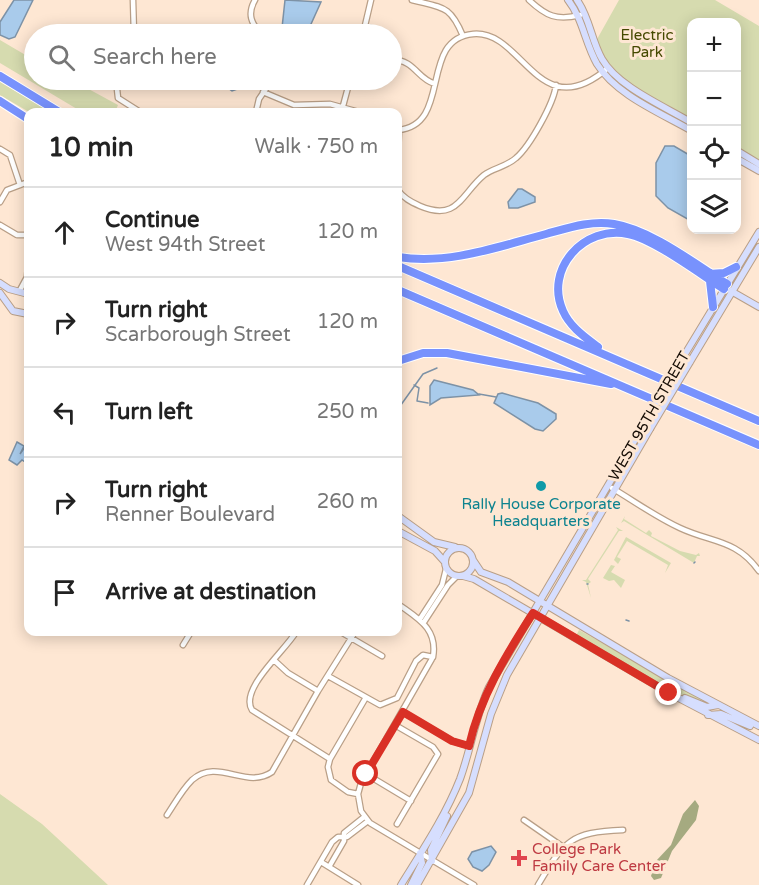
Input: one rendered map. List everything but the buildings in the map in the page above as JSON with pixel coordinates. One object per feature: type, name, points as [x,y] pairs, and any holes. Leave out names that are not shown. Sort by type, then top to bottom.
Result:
[{"type":"highway","points":[[0,76],[52,108]]},
{"type":"highway","points":[[0,101],[24,116]]},
{"type":"highway","points":[[402,257],[424,260],[457,257],[576,226],[606,223],[638,231],[709,277],[713,307]]},
{"type":"highway","points":[[609,356],[573,326],[560,302],[559,282],[562,270],[571,253],[580,245],[597,236],[629,234],[728,288]]},
{"type":"highway","points":[[709,277],[736,267]]},
{"type":"highway","points":[[402,268],[759,421]]},
{"type":"highway","points":[[402,293],[759,445]]},
{"type":"highway","points":[[402,360],[423,353],[447,353],[620,385]]},
{"type":"main road","points":[[568,0],[582,14]]},
{"type":"main road","points":[[577,0],[605,70],[617,86],[687,128]]},
{"type":"main road","points":[[605,70],[687,120]]},
{"type":"main road","points":[[741,153],[759,164]]},
{"type":"main road","points":[[741,161],[759,171]]},
{"type":"main road","name":"WEST 95TH STREET","points":[[417,885],[469,793],[488,724],[503,683],[690,362],[728,288],[736,267],[759,232]]},
{"type":"main road","name":"WEST 95TH STREET","points":[[455,790],[474,723],[489,687],[713,307],[759,247]]},
{"type":"main road","points":[[0,283],[24,293]]},
{"type":"main road","points":[[728,288],[759,307]]},
{"type":"main road","points":[[9,306],[9,297],[17,291]]},
{"type":"main road","points":[[0,293],[15,313],[24,312]]},
{"type":"main road","points":[[402,519],[434,542],[469,551],[481,572],[504,580],[759,728]]},
{"type":"main road","points":[[402,533],[435,551],[445,565],[460,576],[474,579],[708,715],[759,740]]},
{"type":"main road","points":[[445,565],[447,553],[456,548]]},
{"type":"main road","points":[[460,576],[470,570],[473,560]]},
{"type":"main road","points":[[662,689],[707,707],[718,705]]},
{"type":"main road","points":[[708,715],[721,714],[759,728]]},
{"type":"main road","points":[[432,861],[431,850],[455,790]]},
{"type":"main road","points":[[401,885],[455,790]]},
{"type":"main road","points":[[411,885],[422,863],[420,853]]},
{"type":"street","points":[[133,0],[134,24]]},
{"type":"street","points":[[254,24],[250,19],[250,11],[255,0]]},
{"type":"street","points":[[365,24],[371,0]]},
{"type":"street","points":[[412,0],[435,4],[449,11],[463,36]]},
{"type":"street","points":[[529,0],[544,14],[555,18],[582,14]]},
{"type":"street","points":[[402,129],[414,126],[425,116],[431,106],[444,54],[454,41],[463,36],[477,34],[490,37],[540,78],[556,86],[581,85],[605,70]]},
{"type":"street","points":[[402,61],[410,63],[425,80],[435,84]]},
{"type":"street","points":[[402,194],[409,201],[431,210],[445,210],[458,204],[485,174],[506,166],[522,153],[552,102],[556,86]]},
{"type":"street","points":[[117,90],[118,98],[134,108]]},
{"type":"street","points":[[343,106],[347,90]]},
{"type":"street","points":[[257,108],[263,92],[300,108]]},
{"type":"street","points":[[310,108],[321,104],[348,108]]},
{"type":"street","points":[[0,149],[10,155],[20,185]]},
{"type":"street","points":[[0,202],[7,190],[24,184]]},
{"type":"street","points":[[0,225],[17,235],[24,235]]},
{"type":"street","points":[[17,291],[24,281]]},
{"type":"street","points":[[608,486],[678,528],[732,546],[749,559],[759,571]]},
{"type":"street","points":[[422,620],[442,585],[445,565]]},
{"type":"street","points":[[422,620],[448,585],[460,576]]},
{"type":"street","points":[[402,607],[422,620],[434,640],[433,657],[366,774],[358,794],[366,819],[474,885]]},
{"type":"street","points":[[183,645],[189,636]]},
{"type":"street","points":[[294,636],[275,661],[264,671],[249,696],[252,710],[330,759]]},
{"type":"street","points":[[167,814],[188,785],[205,773],[221,771],[254,778],[267,776],[277,767],[318,691],[351,637],[382,656]]},
{"type":"street","points":[[328,676],[365,699],[380,705],[397,698],[416,661],[423,655],[433,657]]},
{"type":"street","points":[[275,661],[288,673],[318,691]]},
{"type":"street","points":[[358,794],[348,792],[331,780],[328,766],[365,699]]},
{"type":"street","points":[[403,712],[452,741],[469,746]]},
{"type":"street","points":[[395,725],[436,750],[437,758],[397,824]]},
{"type":"street","points":[[366,774],[411,801]]},
{"type":"street","points":[[307,885],[332,842],[366,819]]},
{"type":"street","points":[[524,820],[563,847]]},
{"type":"street","points":[[538,885],[563,847],[577,837],[593,831],[623,830]]},
{"type":"street","points":[[329,867],[344,841],[342,837]]},
{"type":"street","points":[[321,862],[358,885]]},
{"type":"green space","name":"Electric Park","points":[[619,0],[715,0],[759,26],[759,161],[741,150],[741,18],[687,18],[687,119],[612,72],[596,41]]},
{"type":"green space","points":[[0,40],[24,54],[24,77],[0,63]]},
{"type":"green space","points":[[0,82],[44,108],[24,109],[0,95]]},
{"type":"green space","points":[[45,90],[90,90],[118,105],[117,108],[75,108]]},
{"type":"green space","points":[[625,516],[624,519],[646,533],[649,530],[652,533],[651,536],[680,551],[696,555],[699,553],[700,556],[697,556],[694,563],[624,521],[621,523]]},
{"type":"green space","points":[[616,527],[623,531],[619,531],[588,579],[591,582],[588,584],[591,598],[586,582],[582,580],[586,580],[618,530]]},
{"type":"green space","points":[[626,537],[671,563],[665,573],[668,565],[627,541],[617,557],[621,559],[618,564],[614,560]]},
{"type":"green space","points":[[611,565],[615,566],[611,572],[625,580],[621,588],[614,580],[609,581],[603,578]]},
{"type":"green space","points":[[579,630],[704,700],[705,704],[665,688],[576,636]]},
{"type":"green space","points":[[0,794],[42,824],[108,885],[0,885]]},
{"type":"green space","points":[[695,800],[699,806],[696,820],[672,851],[661,878],[654,880],[651,876],[656,861],[671,845],[683,814]]},
{"type":"water","points":[[14,0],[33,0],[15,37],[9,39],[0,35],[0,22]]},
{"type":"water","points":[[285,0],[321,2],[311,24],[282,24]]},
{"type":"water","points":[[665,146],[674,146],[687,154],[687,219],[668,208],[656,196],[656,163]]},
{"type":"water","points":[[518,189],[535,197],[535,202],[518,208],[509,208],[508,202]]},
{"type":"water","points":[[434,380],[473,390],[479,395],[441,398],[430,405],[430,386]]},
{"type":"water","points":[[502,393],[538,403],[556,414],[556,419],[543,431],[535,429],[494,403],[498,394]]},
{"type":"water","points":[[17,442],[24,446],[20,454],[24,448],[24,461],[22,460],[17,465],[9,460]]},
{"type":"water","points":[[491,846],[496,852],[489,865],[482,871],[473,867],[468,859],[472,852]]},
{"type":"waterway","points":[[402,403],[423,374],[437,368]]},
{"type":"waterway","points":[[414,385],[419,388],[417,401],[428,403]]},
{"type":"waterway","points":[[479,394],[496,397]]},
{"type":"place","name":"Rally House Corporate Headquarters","points":[[541,486]]},
{"type":"place","name":"College Park Family Care Center","points":[[519,858]]},
{"type":"route","points":[[366,774],[403,712],[452,741],[469,746],[474,723],[489,687],[533,613],[669,693]]}]
